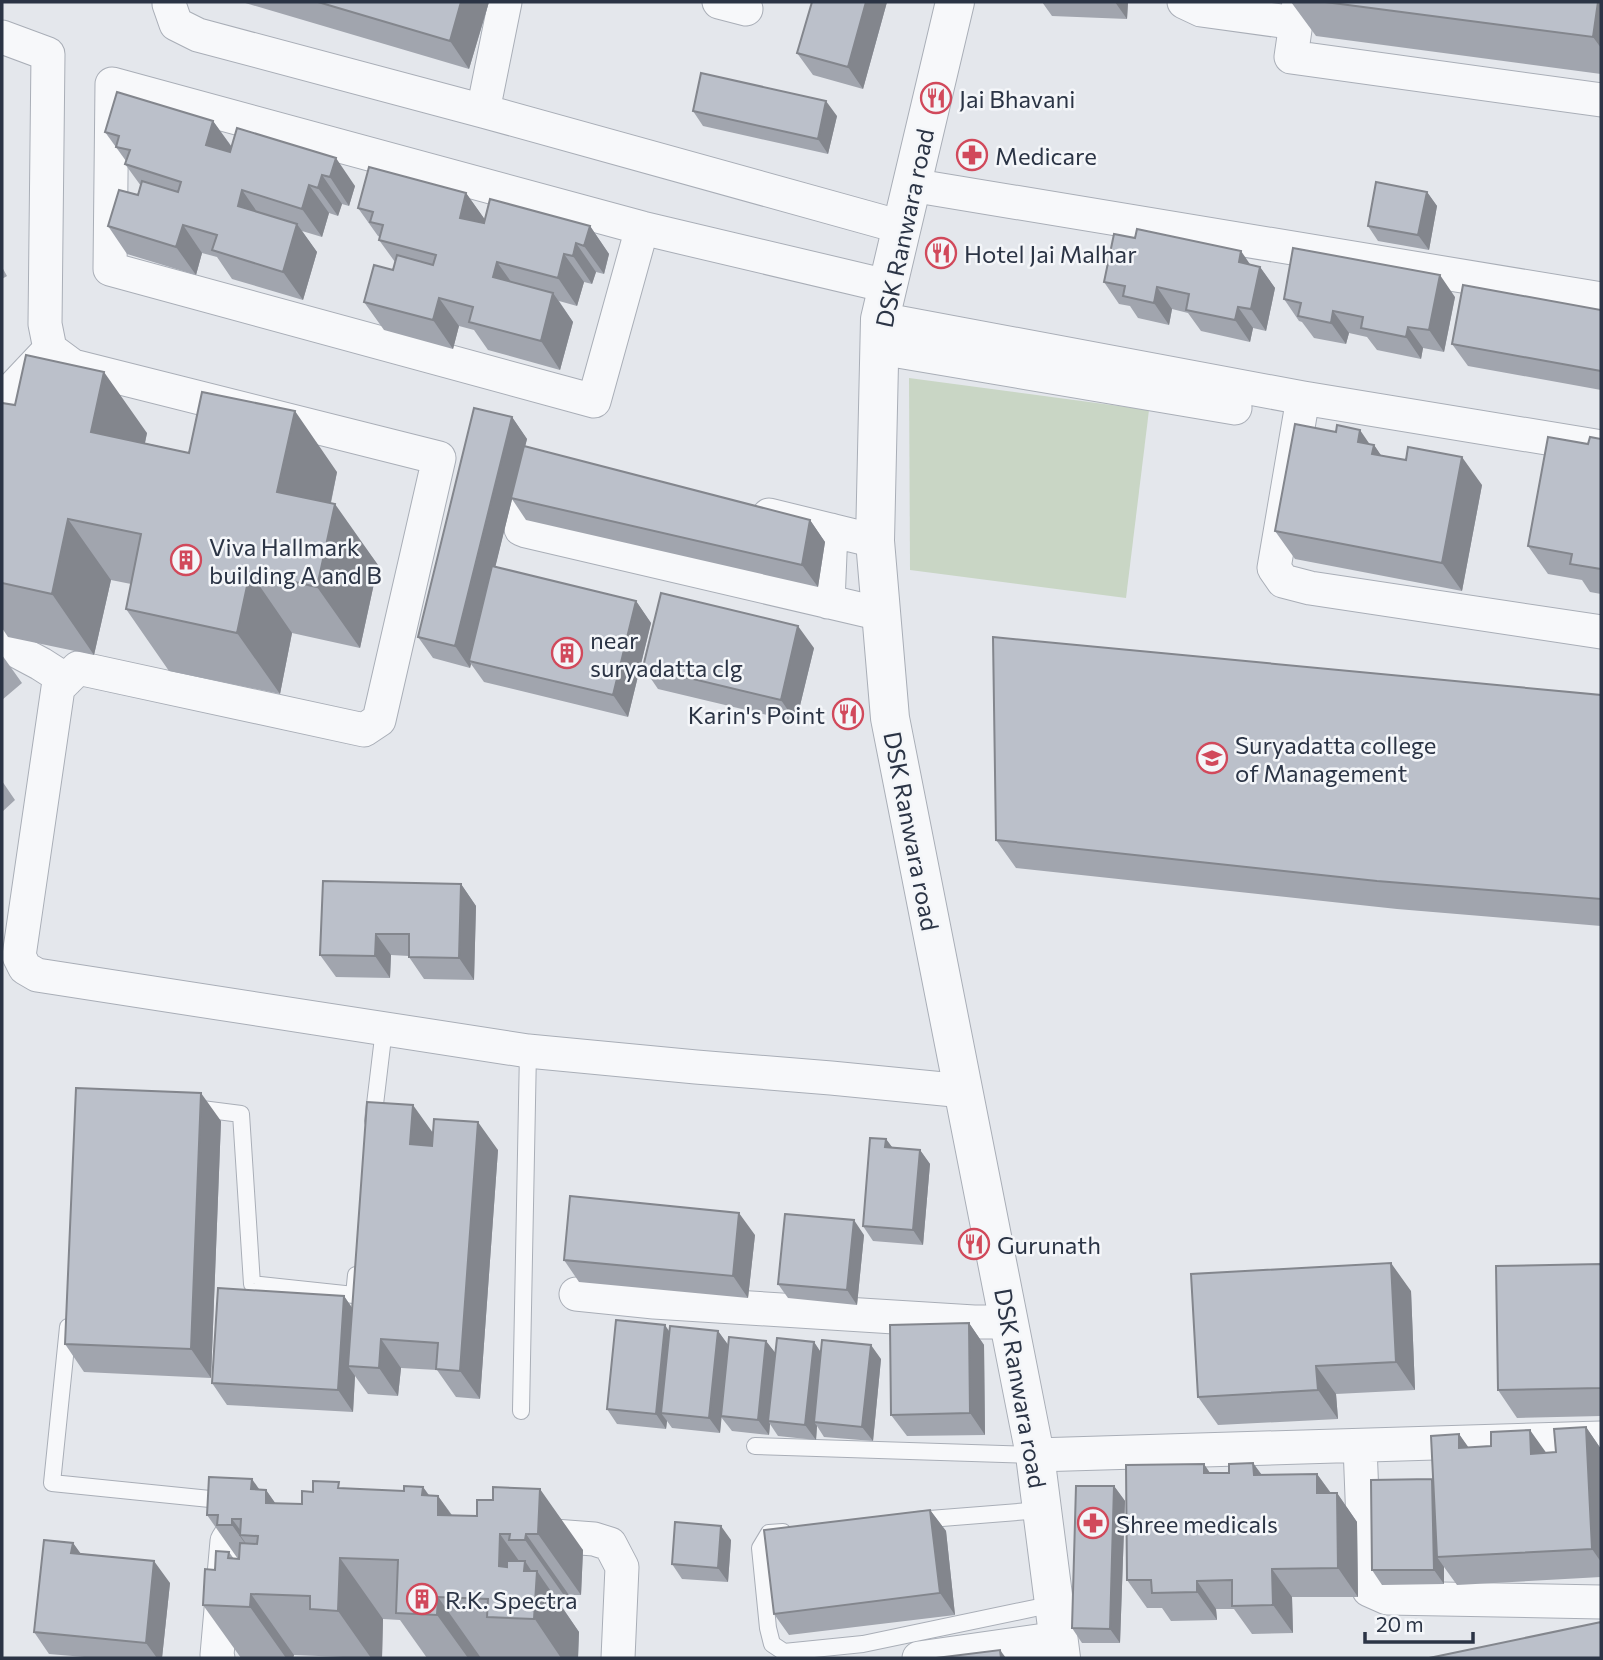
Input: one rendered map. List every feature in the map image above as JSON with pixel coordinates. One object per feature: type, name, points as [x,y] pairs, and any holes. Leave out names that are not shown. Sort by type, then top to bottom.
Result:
[{"type":"street","points":[[169,2],[176,24],[198,36],[483,111],[901,227]]},
{"type":"street","points":[[483,111],[505,2]]},
{"type":"street","name":"DSK Ranwara road","points":[[955,2],[882,318],[876,541],[890,718],[1035,1455],[1058,1633]]},
{"type":"street","points":[[1184,2],[1201,10],[1297,13],[1291,57],[1601,100]]},
{"type":"street","points":[[2,37],[48,54],[46,324],[50,349],[73,366],[439,458],[379,720],[363,730],[78,668],[58,688],[14,904],[19,956],[25,968],[37,975],[528,1051],[964,1091]]},
{"type":"street","points":[[642,228],[594,401],[110,269],[112,84],[642,228],[882,318],[1301,408],[1601,447]]},
{"type":"street","points":[[911,185],[1601,299]]},
{"type":"street","points":[[2,400],[50,349]]},
{"type":"street","points":[[1301,408],[1274,568],[1283,581],[1310,588],[1601,632]]},
{"type":"street","points":[[556,461],[543,458],[535,463],[521,529],[828,602],[882,624]]},
{"type":"street","points":[[739,508],[876,541]]},
{"type":"street","points":[[828,602],[831,530]]},
{"type":"street","points":[[516,543],[677,590],[882,624]]},
{"type":"street","points":[[2,632],[11,648],[66,680]]},
{"type":"street","points":[[576,1294],[654,1302],[1009,1322]]},
{"type":"street","points":[[1035,1455],[1601,1438]]},
{"type":"street","points":[[1360,1446],[1365,1572],[1369,1590],[1387,1598],[1601,1602]]},
{"type":"street","points":[[218,1658],[227,1541],[239,1522],[287,1519]]},
{"type":"street","points":[[503,1532],[594,1539],[610,1544],[622,1567],[618,1658]]},
{"type":"street","points":[[919,1658],[1058,1633]]},
{"type":"lane","points":[[372,1131],[384,1029]]},
{"type":"lane","points":[[521,1411],[528,1051]]},
{"type":"lane","points":[[173,1106],[241,1114],[252,1284],[354,1295],[359,1254]]},
{"type":"lane","points":[[69,1317],[52,1483],[210,1499]]},
{"type":"lane","points":[[755,1446],[1035,1455]]},
{"type":"lane","points":[[906,1521],[1042,1510]]},
{"type":"lane","points":[[797,1531],[769,1533],[760,1548],[768,1628],[772,1644],[784,1653],[863,1644],[1058,1633]]},
{"type":"green space","points":[[909,378],[1149,410],[1126,598],[910,570]]},
{"type":"building","points":[[318,2],[461,2],[450,41]]},
{"type":"building","points":[[812,2],[866,2],[848,67],[797,53]]},
{"type":"building","points":[[1325,2],[1598,2],[1593,37]]},
{"type":"building","points":[[701,73],[826,101],[818,139],[693,111]]},
{"type":"building","points":[[117,92],[213,121],[206,145],[230,152],[237,128],[336,158],[330,177],[322,175],[318,188],[309,185],[302,209],[242,190],[238,206],[297,224],[283,272],[212,250],[217,235],[183,225],[176,247],[108,226],[119,190],[138,195],[142,181],[178,192],[181,182],[125,164],[130,150],[116,147],[119,136],[105,132]]},
{"type":"building","points":[[369,167],[466,193],[460,218],[484,223],[490,199],[590,226],[584,246],[576,243],[573,256],[564,254],[558,278],[497,262],[493,277],[553,293],[541,341],[469,322],[473,307],[439,298],[433,320],[364,302],[374,265],[393,270],[397,255],[433,265],[436,255],[379,240],[383,225],[370,222],[373,212],[358,208]]},
{"type":"building","points":[[1376,182],[1427,192],[1418,235],[1368,226]]},
{"type":"building","points":[[1137,229],[1241,251],[1239,262],[1260,267],[1251,309],[1238,307],[1235,320],[1186,310],[1189,294],[1157,287],[1154,303],[1123,296],[1125,286],[1104,282],[1114,234],[1135,238]]},
{"type":"building","points":[[1293,248],[1440,275],[1429,330],[1408,327],[1406,337],[1361,328],[1363,317],[1333,311],[1331,323],[1298,316],[1301,303],[1284,299]]},
{"type":"building","points":[[1463,285],[1601,310],[1601,371],[1452,344]]},
{"type":"building","points":[[26,355],[104,372],[91,432],[189,453],[202,392],[295,411],[277,492],[335,504],[317,587],[250,572],[237,633],[126,609],[141,534],[68,519],[52,594],[2,583],[2,403],[15,405]]},
{"type":"building","points":[[474,408],[512,417],[455,646],[418,637]]},
{"type":"building","points":[[1295,424],[1336,432],[1337,425],[1360,430],[1358,442],[1374,445],[1372,454],[1406,460],[1408,447],[1462,457],[1442,563],[1275,531]]},
{"type":"building","points":[[1548,437],[1588,444],[1590,437],[1601,439],[1601,569],[1570,564],[1572,554],[1528,546]]},
{"type":"building","points":[[524,446],[810,520],[802,565],[511,498]]},
{"type":"building","name":"near suryadatta clg","points":[[492,566],[636,601],[613,695],[469,661]]},
{"type":"building","points":[[661,593],[798,626],[781,700],[643,667]]},
{"type":"building","points":[[993,637],[1601,695],[1601,899],[1377,881],[996,840]]},
{"type":"building","points":[[323,881],[461,884],[459,958],[409,957],[409,934],[376,934],[375,956],[320,955]]},
{"type":"building","points":[[76,1088],[201,1093],[191,1349],[65,1344]]},
{"type":"building","points":[[367,1102],[413,1105],[410,1144],[432,1146],[434,1119],[478,1122],[460,1371],[436,1369],[438,1343],[381,1339],[379,1368],[348,1366]]},
{"type":"building","points":[[870,1138],[886,1139],[885,1147],[920,1150],[913,1230],[863,1226]]},
{"type":"building","points":[[570,1196],[739,1213],[733,1276],[564,1260]]},
{"type":"building","points":[[785,1214],[854,1220],[847,1290],[778,1284]]},
{"type":"building","points":[[1391,1263],[1396,1362],[1316,1366],[1318,1390],[1198,1397],[1191,1274]]},
{"type":"building","points":[[1601,1264],[1601,1388],[1498,1390],[1496,1266]]},
{"type":"building","points":[[218,1288],[344,1296],[338,1390],[212,1383]]},
{"type":"building","points":[[616,1320],[665,1325],[656,1414],[607,1409]]},
{"type":"building","points":[[969,1323],[970,1413],[891,1415],[890,1325]]},
{"type":"building","points":[[670,1326],[718,1331],[709,1418],[661,1413]]},
{"type":"building","points":[[729,1337],[766,1341],[758,1420],[721,1416]]},
{"type":"building","points":[[777,1338],[814,1342],[805,1425],[768,1421]]},
{"type":"building","points":[[822,1340],[871,1345],[862,1427],[814,1422]]},
{"type":"building","points":[[1586,1427],[1592,1549],[1437,1557],[1431,1436],[1459,1434],[1459,1448],[1491,1446],[1491,1432],[1530,1430],[1531,1454],[1556,1452],[1554,1429]]},
{"type":"building","points":[[1253,1463],[1254,1475],[1317,1474],[1317,1493],[1337,1493],[1338,1568],[1272,1569],[1273,1605],[1232,1606],[1232,1580],[1197,1581],[1197,1592],[1152,1593],[1151,1580],[1127,1580],[1126,1465],[1204,1464],[1204,1473],[1229,1473],[1229,1464]]},
{"type":"building","points":[[209,1477],[252,1479],[251,1489],[266,1490],[266,1503],[302,1504],[302,1491],[313,1492],[313,1481],[339,1482],[338,1488],[404,1491],[404,1486],[423,1487],[422,1495],[438,1496],[438,1515],[477,1516],[477,1500],[493,1500],[493,1487],[540,1489],[538,1534],[526,1534],[525,1540],[509,1540],[510,1534],[500,1534],[499,1566],[507,1567],[507,1561],[525,1561],[524,1571],[537,1571],[534,1619],[487,1617],[488,1599],[438,1597],[437,1615],[396,1613],[398,1560],[340,1558],[338,1611],[310,1609],[310,1596],[251,1594],[250,1607],[203,1605],[205,1569],[215,1570],[216,1551],[229,1552],[228,1558],[239,1559],[240,1543],[257,1544],[258,1536],[240,1535],[241,1519],[232,1519],[232,1525],[217,1525],[218,1515],[207,1515]]},
{"type":"building","points":[[1432,1479],[1434,1570],[1372,1570],[1371,1480]]},
{"type":"building","points":[[1076,1486],[1114,1486],[1110,1629],[1072,1628]]},
{"type":"building","points":[[930,1510],[940,1593],[774,1614],[764,1530]]},
{"type":"building","points":[[675,1522],[721,1526],[718,1568],[672,1564]]},
{"type":"building","points":[[44,1540],[73,1543],[71,1553],[154,1561],[146,1643],[34,1632]]},
{"type":"building","points":[[1601,1622],[1601,1658],[1429,1658]]},
{"type":"building","points":[[1000,1650],[1001,1658],[936,1658]]},
{"type":"place","name":"Jai Bhavani","points":[[936,98]]},
{"type":"place","name":"Medicare","points":[[972,155]]},
{"type":"place","name":"Hotel Jai Malhar","points":[[941,253]]},
{"type":"place","name":"Viva Hallmark building A and B","points":[[186,560]]},
{"type":"place","name":"near suryadatta clg","points":[[567,653]]},
{"type":"place","name":"Karin's Point","points":[[848,714]]},
{"type":"place","name":"Suryadatta college of Management","points":[[1212,758]]},
{"type":"place","name":"Gurunath","points":[[974,1244]]},
{"type":"place","name":"Shree medicals","points":[[1093,1523]]},
{"type":"place","name":"R.K. Spectra","points":[[422,1599]]}]
